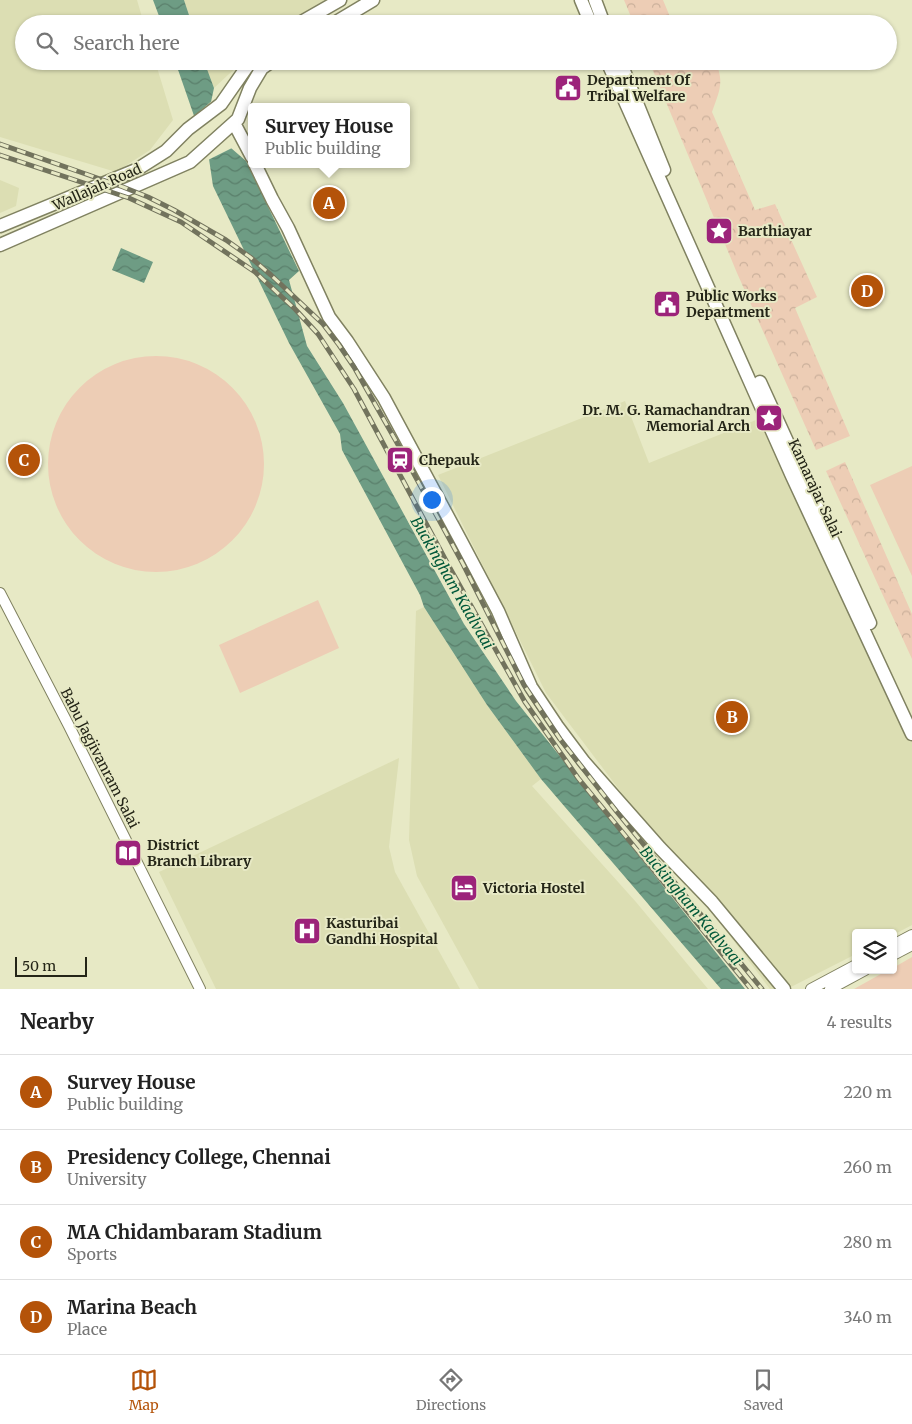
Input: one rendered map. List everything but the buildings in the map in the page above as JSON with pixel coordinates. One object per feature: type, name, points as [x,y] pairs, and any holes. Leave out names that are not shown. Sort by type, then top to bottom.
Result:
[{"type":"main road","points":[[314,15],[340,0]]},
{"type":"main road","points":[[348,15],[373,0]]},
{"type":"main road","points":[[581,0],[587,15]]},
{"type":"main road","points":[[594,0],[600,15]]},
{"type":"main road","name":"Wallajah Road","points":[[0,226],[136,170],[166,151],[188,129],[221,104],[245,70]]},
{"type":"main road","points":[[248,151],[232,125],[238,118],[250,88],[261,70]]},
{"type":"main road","name":"Kamarajar Salai","points":[[611,70],[792,476],[912,734]]},
{"type":"main road","name":"Kamarajar Salai","points":[[624,70],[683,214],[912,714]]},
{"type":"main road","name":"Wallajah Road","points":[[0,246],[190,162],[232,125]]},
{"type":"main road","points":[[257,168],[288,228],[329,317],[384,398],[498,611],[531,687],[584,762],[660,848],[712,902],[784,989]]},
{"type":"street","name":"Babu Jagjivanram Salai","points":[[0,593],[69,726],[200,989]]},
{"type":"street","points":[[897,943],[912,934]]},
{"type":"street","points":[[897,953],[912,945]]},
{"type":"street","points":[[811,989],[852,967]]},
{"type":"street","points":[[830,989],[858,974]]},
{"type":"shaded area","points":[[0,0],[137,0],[141,15],[15,15],[15,70],[158,70],[173,120],[150,150],[116,172],[0,137]]},
{"type":"shaded area","points":[[184,0],[327,0],[303,15],[189,15]]},
{"type":"shaded area","points":[[207,70],[233,70],[214,88]]},
{"type":"shaded area","points":[[0,180],[19,188],[16,206],[0,213]]},
{"type":"shaded area","points":[[625,401],[649,463],[761,418],[912,741],[912,925],[897,933],[897,929],[852,929],[852,956],[787,989],[770,989],[546,693],[438,475]]},
{"type":"shaded area","points":[[424,607],[487,705],[541,779],[532,786],[636,902],[708,989],[479,989],[417,876],[409,840],[416,611]]},
{"type":"shaded area","name":"Kasturibai Gandhi Hospital","points":[[399,758],[389,847],[395,872],[460,989],[216,989],[159,872]]},
{"type":"green space","points":[[624,0],[663,0],[669,15],[630,15]]},
{"type":"green space","points":[[653,70],[719,70],[720,87],[712,112],[755,210],[775,204],[817,297],[795,308],[850,436],[816,450],[737,273]]},
{"type":"green space","points":[[145,356],[167,356],[197,364],[216,374],[233,387],[246,404],[256,423],[264,453],[264,475],[256,505],[246,524],[233,541],[216,554],[187,568],[167,572],[145,572],[125,568],[105,559],[87,548],[72,533],[52,495],[48,475],[48,453],[52,433],[61,413],[72,395],[87,380],[125,360]]},
{"type":"green space","points":[[845,462],[912,614],[912,659],[826,471]]},
{"type":"green space","points":[[912,466],[912,576],[870,485]]},
{"type":"green space","points":[[318,600],[339,648],[240,693],[219,645]]},
{"type":"green space","points":[[912,957],[912,989],[854,989],[881,974],[897,974],[897,966]]},
{"type":"water","points":[[153,0],[184,0],[189,15],[159,15]]},
{"type":"water","points":[[178,70],[207,70],[214,88],[211,102],[231,148],[246,161],[299,271],[289,280],[307,346],[343,403],[464,624],[516,701],[745,989],[721,989],[541,779],[487,705],[424,607],[420,595],[342,450],[340,434],[289,343],[213,186],[209,159]]},
{"type":"water","points":[[121,248],[153,262],[144,283],[112,270]]},
{"type":"pier","points":[[214,99],[213,101],[234,147],[208,160],[192,118]]},
{"type":"railway","points":[[0,144],[123,187],[174,210],[226,240],[250,257],[323,324],[354,367],[396,441],[463,564],[524,685],[560,739],[617,812],[762,989]]},
{"type":"railway","points":[[0,155],[129,198],[181,222],[255,272],[295,309],[318,334],[354,389],[451,570],[525,702],[578,778],[751,989]]},
{"type":"place","name":"Department Of Tribal Welfare","points":[[568,88]]},
{"type":"place","name":"Survey House","points":[[329,203]]},
{"type":"place","name":"Barthiayar","points":[[719,231]]},
{"type":"place","name":"Marina Beach","points":[[867,291]]},
{"type":"place","name":"Public Works Department","points":[[667,304]]},
{"type":"place","name":"Dr. M. G. Ramachandran Memorial Arch","points":[[769,418]]},
{"type":"place","name":"MA Chidambaram Stadium","points":[[24,460]]},
{"type":"place","name":"Chepauk","points":[[400,460]]},
{"type":"place","name":"Presidency College, Chennai","points":[[732,717]]},
{"type":"place","name":"District Branch Library","points":[[128,853]]},
{"type":"place","name":"Victoria Hostel","points":[[464,888]]},
{"type":"place","name":"Kasturibai Gandhi Hospital","points":[[307,931]]},
{"type":"water label","name":"Buckingham Kaalvaai","points":[[452,583]]},
{"type":"water label","name":"Buckingham Kaalvaai","points":[[691,906]]}]
